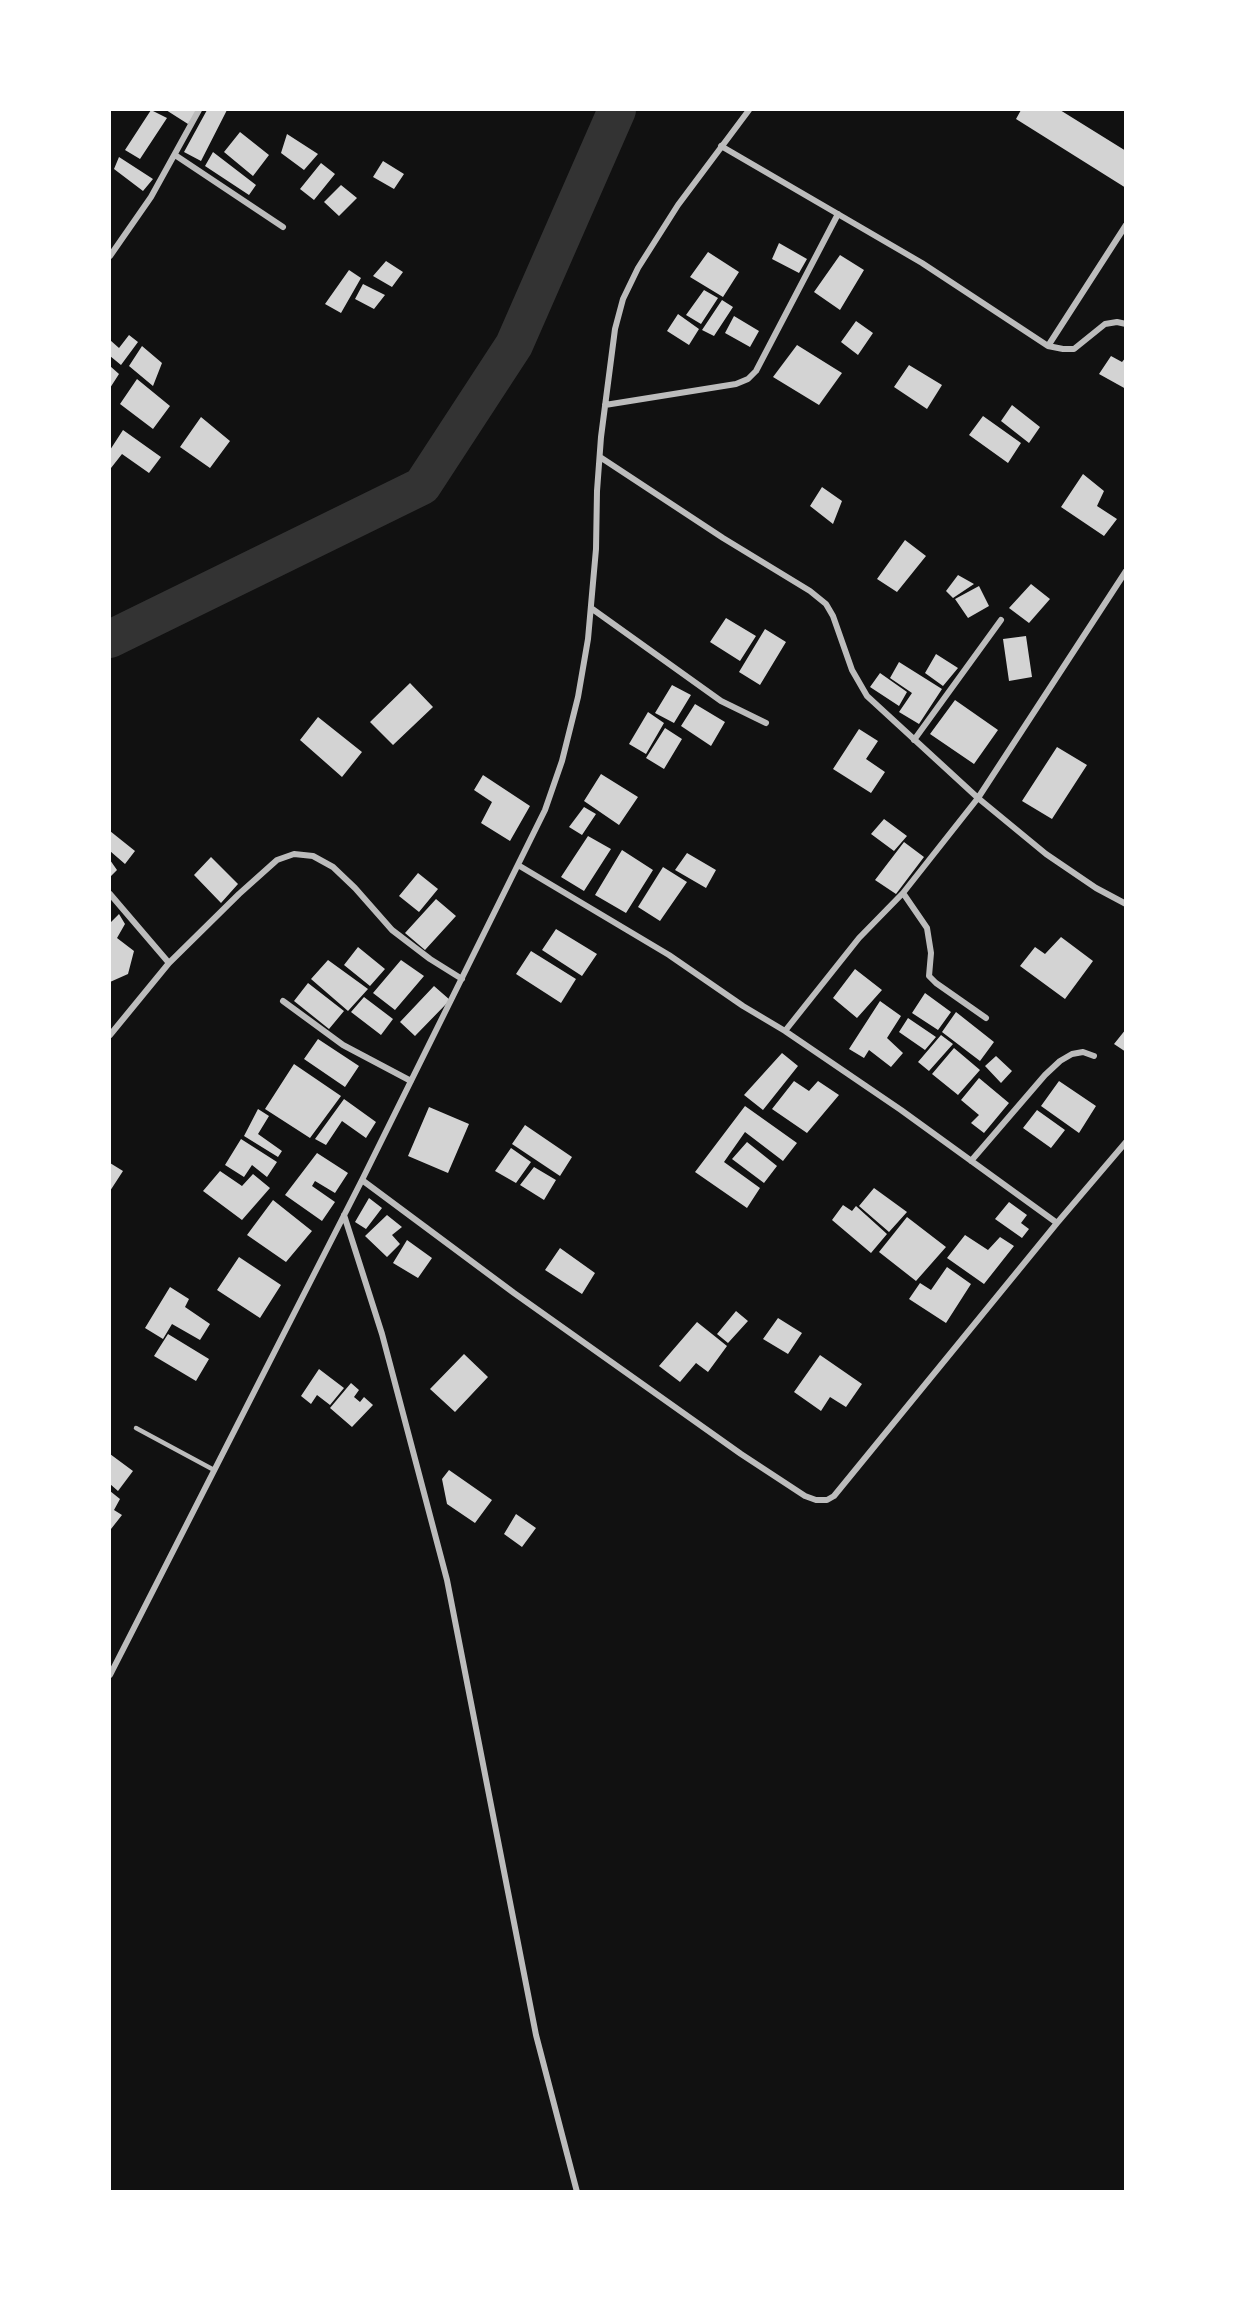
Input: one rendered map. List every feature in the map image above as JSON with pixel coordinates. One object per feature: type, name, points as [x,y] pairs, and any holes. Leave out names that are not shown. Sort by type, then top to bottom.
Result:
[{"type":"street","points":[[110,256],[151,197],[199,110]]},
{"type":"street","points":[[110,1675],[362,1180],[544,810],[561,761],[578,697],[591,608],[596,549],[597,491],[615,329],[624,299],[638,268],[672,214],[749,110]]},
{"type":"street","points":[[721,146],[922,262],[1048,346],[1074,349],[1105,324],[1117,322],[1125,324]]},
{"type":"street","points":[[175,155],[283,227]]},
{"type":"street","points":[[605,405],[736,384],[748,379],[756,371],[838,214]]},
{"type":"street","points":[[1048,346],[1125,225]]},
{"type":"street","points":[[600,457],[723,538],[810,591],[826,604],[833,616],[858,683],[867,696],[978,798],[1046,854],[1096,888],[1125,904]]},
{"type":"street","points":[[785,1031],[859,938],[903,893],[978,798],[1125,571]]},
{"type":"street","points":[[591,608],[721,701],[766,723]]},
{"type":"street","points":[[914,740],[1001,620]]},
{"type":"street","points":[[110,1035],[169,963],[277,860],[294,854],[313,856],[333,867],[392,930],[430,959],[462,979]]},
{"type":"street","points":[[518,865],[669,956],[743,1006],[785,1031],[901,1110],[1057,1223]]},
{"type":"street","points":[[903,893],[927,928],[931,953],[929,976],[986,1018]]},
{"type":"street","points":[[110,894],[169,963]]},
{"type":"street","points":[[283,1000],[343,1045],[411,1081]]},
{"type":"street","points":[[971,1161],[1045,1075],[1060,1061],[1072,1054],[1083,1052],[1094,1056]]},
{"type":"street","points":[[362,1180],[514,1293],[741,1454],[805,1496],[816,1500],[827,1500],[834,1496],[1125,1142]]},
{"type":"street","points":[[344,1215],[382,1334],[447,1580],[536,2035],[577,2192]]},
{"type":"lane","points":[[136,1428],[214,1470]]},
{"type":"building","points":[[151,110],[167,118],[140,159],[125,150]]},
{"type":"building","points":[[166,110],[198,110],[188,124]]},
{"type":"building","points":[[207,110],[227,110],[201,161],[184,152]]},
{"type":"building","points":[[1021,110],[1060,110],[1126,151],[1126,188],[1016,119]]},
{"type":"building","points":[[240,132],[269,155],[253,176],[224,152]]},
{"type":"building","points":[[287,134],[318,154],[304,170],[281,153]]},
{"type":"building","points":[[213,152],[256,185],[249,195],[205,166]]},
{"type":"building","points":[[119,157],[153,179],[143,191],[114,169]]},
{"type":"building","points":[[383,161],[404,174],[394,189],[373,177]]},
{"type":"building","points":[[321,163],[335,174],[314,200],[300,189]]},
{"type":"building","points":[[341,185],[357,198],[339,216],[324,202]]},
{"type":"building","points":[[779,243],[807,259],[799,273],[772,259]]},
{"type":"building","points":[[708,252],[739,272],[723,297],[690,277]]},
{"type":"building","points":[[840,255],[864,270],[840,310],[814,292]]},
{"type":"building","points":[[386,261],[403,272],[392,287],[373,276]]},
{"type":"building","points":[[349,270],[361,278],[341,313],[325,304]]},
{"type":"building","points":[[363,284],[385,295],[374,309],[355,299]]},
{"type":"building","points":[[704,290],[718,298],[701,324],[686,315]]},
{"type":"building","points":[[722,300],[733,307],[714,336],[702,330]]},
{"type":"building","points":[[678,314],[699,329],[689,345],[667,331]]},
{"type":"building","points":[[734,316],[759,331],[750,347],[725,333]]},
{"type":"building","points":[[856,321],[873,333],[858,355],[841,342]]},
{"type":"building","points":[[129,335],[138,342],[121,365],[110,356],[110,340],[119,348]]},
{"type":"building","points":[[797,345],[842,373],[819,405],[773,377]]},
{"type":"building","points":[[142,346],[162,363],[153,386],[129,366]]},
{"type":"building","points":[[1111,356],[1122,362],[1126,357],[1126,389],[1099,374]]},
{"type":"building","points":[[909,365],[942,385],[927,409],[894,387]]},
{"type":"building","points":[[110,366],[119,374],[110,388]]},
{"type":"building","points":[[137,379],[170,406],[153,429],[120,404]]},
{"type":"building","points":[[1012,405],[1040,427],[1029,443],[1001,421]]},
{"type":"building","points":[[983,416],[1021,443],[1008,463],[969,435]]},
{"type":"building","points":[[201,417],[230,441],[210,468],[180,447]]},
{"type":"building","points":[[123,430],[161,457],[149,473],[122,454],[110,467],[110,450]]},
{"type":"building","points":[[1083,474],[1104,491],[1097,506],[1117,519],[1104,536],[1061,507]]},
{"type":"building","points":[[822,487],[842,501],[833,524],[810,506]]},
{"type":"building","points":[[905,540],[926,556],[897,592],[877,579]]},
{"type":"building","points":[[958,575],[974,584],[953,598],[946,591]]},
{"type":"building","points":[[1031,584],[1050,599],[1029,623],[1009,608]]},
{"type":"building","points":[[979,586],[989,606],[968,618],[955,599]]},
{"type":"building","points":[[726,618],[756,636],[740,661],[710,642]]},
{"type":"building","points":[[765,629],[786,642],[760,685],[739,672]]},
{"type":"building","points":[[1026,636],[1032,677],[1009,681],[1003,639]]},
{"type":"building","points":[[936,654],[958,668],[943,686],[925,673]]},
{"type":"building","points":[[899,662],[942,689],[919,724],[899,712],[912,693],[890,678]]},
{"type":"building","points":[[880,673],[907,692],[899,706],[870,687]]},
{"type":"building","points":[[410,683],[433,707],[393,745],[370,722]]},
{"type":"building","points":[[672,685],[691,695],[674,723],[655,713]]},
{"type":"building","points":[[955,700],[998,730],[974,764],[930,734]]},
{"type":"building","points":[[695,704],[725,722],[711,746],[681,726]]},
{"type":"building","points":[[648,712],[664,723],[646,754],[629,744]]},
{"type":"building","points":[[318,717],[362,752],[342,777],[300,740]]},
{"type":"building","points":[[665,728],[682,739],[664,769],[646,758]]},
{"type":"building","points":[[859,729],[878,741],[866,759],[885,772],[871,793],[833,769]]},
{"type":"building","points":[[1057,747],[1087,765],[1052,819],[1022,801]]},
{"type":"building","points":[[601,774],[638,797],[619,825],[584,801]]},
{"type":"building","points":[[483,775],[530,806],[510,841],[481,823],[492,802],[474,790]]},
{"type":"building","points":[[584,807],[596,814],[582,835],[569,827]]},
{"type":"building","points":[[884,819],[907,836],[894,851],[871,834]]},
{"type":"building","points":[[110,831],[135,851],[125,864],[110,851]]},
{"type":"building","points":[[588,836],[611,849],[584,891],[561,877]]},
{"type":"building","points":[[904,842],[924,857],[896,894],[875,880]]},
{"type":"building","points":[[622,850],[653,870],[626,913],[595,895]]},
{"type":"building","points":[[687,853],[716,870],[706,888],[675,870]]},
{"type":"building","points":[[211,857],[238,884],[221,903],[194,875]]},
{"type":"building","points":[[110,860],[117,870],[110,877]]},
{"type":"building","points":[[663,867],[687,882],[660,921],[638,907]]},
{"type":"building","points":[[418,873],[438,889],[419,912],[399,896]]},
{"type":"building","points":[[436,899],[456,916],[425,950],[405,933]]},
{"type":"building","points":[[119,914],[125,924],[117,938],[134,951],[128,974],[110,982],[110,923]]},
{"type":"building","points":[[556,929],[597,954],[582,976],[542,950]]},
{"type":"building","points":[[1061,937],[1093,961],[1065,999],[1020,966],[1035,947],[1045,954]]},
{"type":"building","points":[[358,947],[385,969],[370,986],[344,965]]},
{"type":"building","points":[[531,951],[576,979],[561,1003],[516,974]]},
{"type":"building","points":[[328,960],[368,989],[348,1011],[311,979]]},
{"type":"building","points":[[401,960],[424,976],[395,1010],[373,993]]},
{"type":"building","points":[[855,969],[882,990],[857,1018],[833,998]]},
{"type":"building","points":[[308,983],[344,1011],[329,1029],[294,1001]]},
{"type":"building","points":[[434,986],[450,1000],[415,1036],[400,1022]]},
{"type":"building","points":[[925,993],[951,1012],[938,1030],[912,1013]]},
{"type":"building","points":[[364,997],[393,1019],[381,1035],[351,1012]]},
{"type":"building","points":[[880,1001],[901,1016],[887,1038],[903,1053],[891,1067],[869,1050],[864,1058],[849,1049]]},
{"type":"building","points":[[956,1012],[994,1042],[980,1061],[942,1032]]},
{"type":"building","points":[[908,1018],[936,1037],[925,1050],[899,1032]]},
{"type":"building","points":[[1126,1029],[1126,1052],[1114,1044]]},
{"type":"building","points":[[941,1035],[953,1044],[929,1071],[918,1062]]},
{"type":"building","points":[[318,1039],[359,1066],[345,1087],[304,1059]]},
{"type":"building","points":[[954,1048],[980,1070],[958,1095],[932,1074]]},
{"type":"building","points":[[782,1053],[798,1066],[763,1110],[744,1095]]},
{"type":"building","points":[[996,1056],[1012,1071],[1001,1083],[985,1066]]},
{"type":"building","points":[[294,1064],[341,1096],[310,1138],[265,1109]]},
{"type":"building","points":[[979,1078],[1009,1103],[984,1133],[971,1123],[979,1115],[961,1100]]},
{"type":"building","points":[[794,1081],[809,1091],[818,1081],[839,1095],[807,1133],[772,1109]]},
{"type":"building","points":[[1059,1081],[1096,1106],[1079,1133],[1041,1106]]},
{"type":"building","points":[[344,1099],[376,1122],[366,1138],[342,1121],[326,1145],[315,1139]]},
{"type":"building","points":[[745,1106],[797,1143],[783,1161],[745,1132],[724,1162],[760,1188],[747,1208],[695,1172]]},
{"type":"building","points":[[429,1107],[469,1124],[448,1173],[408,1156]]},
{"type":"building","points":[[258,1109],[269,1116],[258,1134],[282,1151],[278,1157],[244,1136]]},
{"type":"building","points":[[1037,1110],[1065,1130],[1051,1148],[1023,1128]]},
{"type":"building","points":[[525,1125],[572,1157],[560,1176],[512,1144]]},
{"type":"building","points":[[241,1139],[277,1162],[267,1177],[252,1165],[244,1177],[225,1165]]},
{"type":"building","points":[[747,1142],[777,1166],[764,1183],[732,1159]]},
{"type":"building","points":[[511,1148],[531,1162],[516,1183],[495,1171]]},
{"type":"building","points":[[317,1153],[348,1173],[335,1193],[315,1181],[312,1186],[335,1202],[322,1221],[285,1195]]},
{"type":"building","points":[[110,1163],[123,1171],[110,1191]]},
{"type":"building","points":[[534,1167],[556,1180],[544,1200],[520,1185]]},
{"type":"building","points":[[220,1171],[242,1186],[253,1174],[270,1188],[242,1220],[203,1191]]},
{"type":"building","points":[[874,1188],[907,1212],[889,1232],[859,1206]]},
{"type":"building","points":[[369,1198],[382,1208],[366,1229],[355,1222]]},
{"type":"building","points":[[273,1200],[312,1231],[286,1262],[247,1235]]},
{"type":"building","points":[[1009,1202],[1027,1215],[1021,1223],[1029,1229],[1022,1238],[995,1219]]},
{"type":"building","points":[[843,1205],[852,1211],[856,1206],[887,1234],[871,1253],[832,1220]]},
{"type":"building","points":[[387,1215],[402,1227],[392,1235],[400,1244],[387,1257],[365,1236]]},
{"type":"building","points":[[907,1217],[946,1247],[916,1281],[879,1252]]},
{"type":"building","points":[[965,1235],[988,1250],[1000,1237],[1014,1246],[984,1284],[947,1258]]},
{"type":"building","points":[[407,1240],[432,1258],[418,1278],[393,1263]]},
{"type":"building","points":[[560,1248],[595,1273],[582,1294],[545,1270]]},
{"type":"building","points":[[239,1257],[281,1285],[260,1318],[217,1290]]},
{"type":"building","points":[[947,1267],[971,1284],[946,1323],[909,1299],[920,1283],[931,1290]]},
{"type":"building","points":[[170,1287],[189,1299],[185,1307],[210,1324],[200,1340],[172,1324],[163,1339],[145,1328]]},
{"type":"building","points":[[736,1311],[748,1321],[728,1343],[717,1334]]},
{"type":"building","points":[[778,1318],[802,1333],[788,1354],[763,1339]]},
{"type":"building","points":[[697,1322],[727,1346],[708,1372],[696,1363],[680,1382],[659,1366]]},
{"type":"building","points":[[168,1334],[209,1359],[196,1381],[154,1356]]},
{"type":"building","points":[[464,1354],[488,1377],[455,1412],[430,1389]]},
{"type":"building","points":[[820,1355],[862,1384],[846,1407],[830,1397],[821,1411],[794,1392]]},
{"type":"building","points":[[319,1369],[344,1388],[330,1405],[317,1395],[311,1404],[301,1396]]},
{"type":"building","points":[[351,1383],[359,1390],[354,1397],[360,1402],[364,1397],[373,1405],[352,1427],[330,1408]]},
{"type":"building","points":[[110,1454],[133,1471],[118,1491],[110,1484]]},
{"type":"building","points":[[449,1470],[492,1500],[475,1523],[447,1504],[442,1479]]},
{"type":"building","points":[[110,1491],[120,1499],[114,1510],[122,1515],[111,1529]]},
{"type":"building","points":[[516,1514],[536,1528],[522,1547],[504,1534]]},
{"type":"waterway","points":[[110,639],[422,486],[514,345],[617,110]]}]
